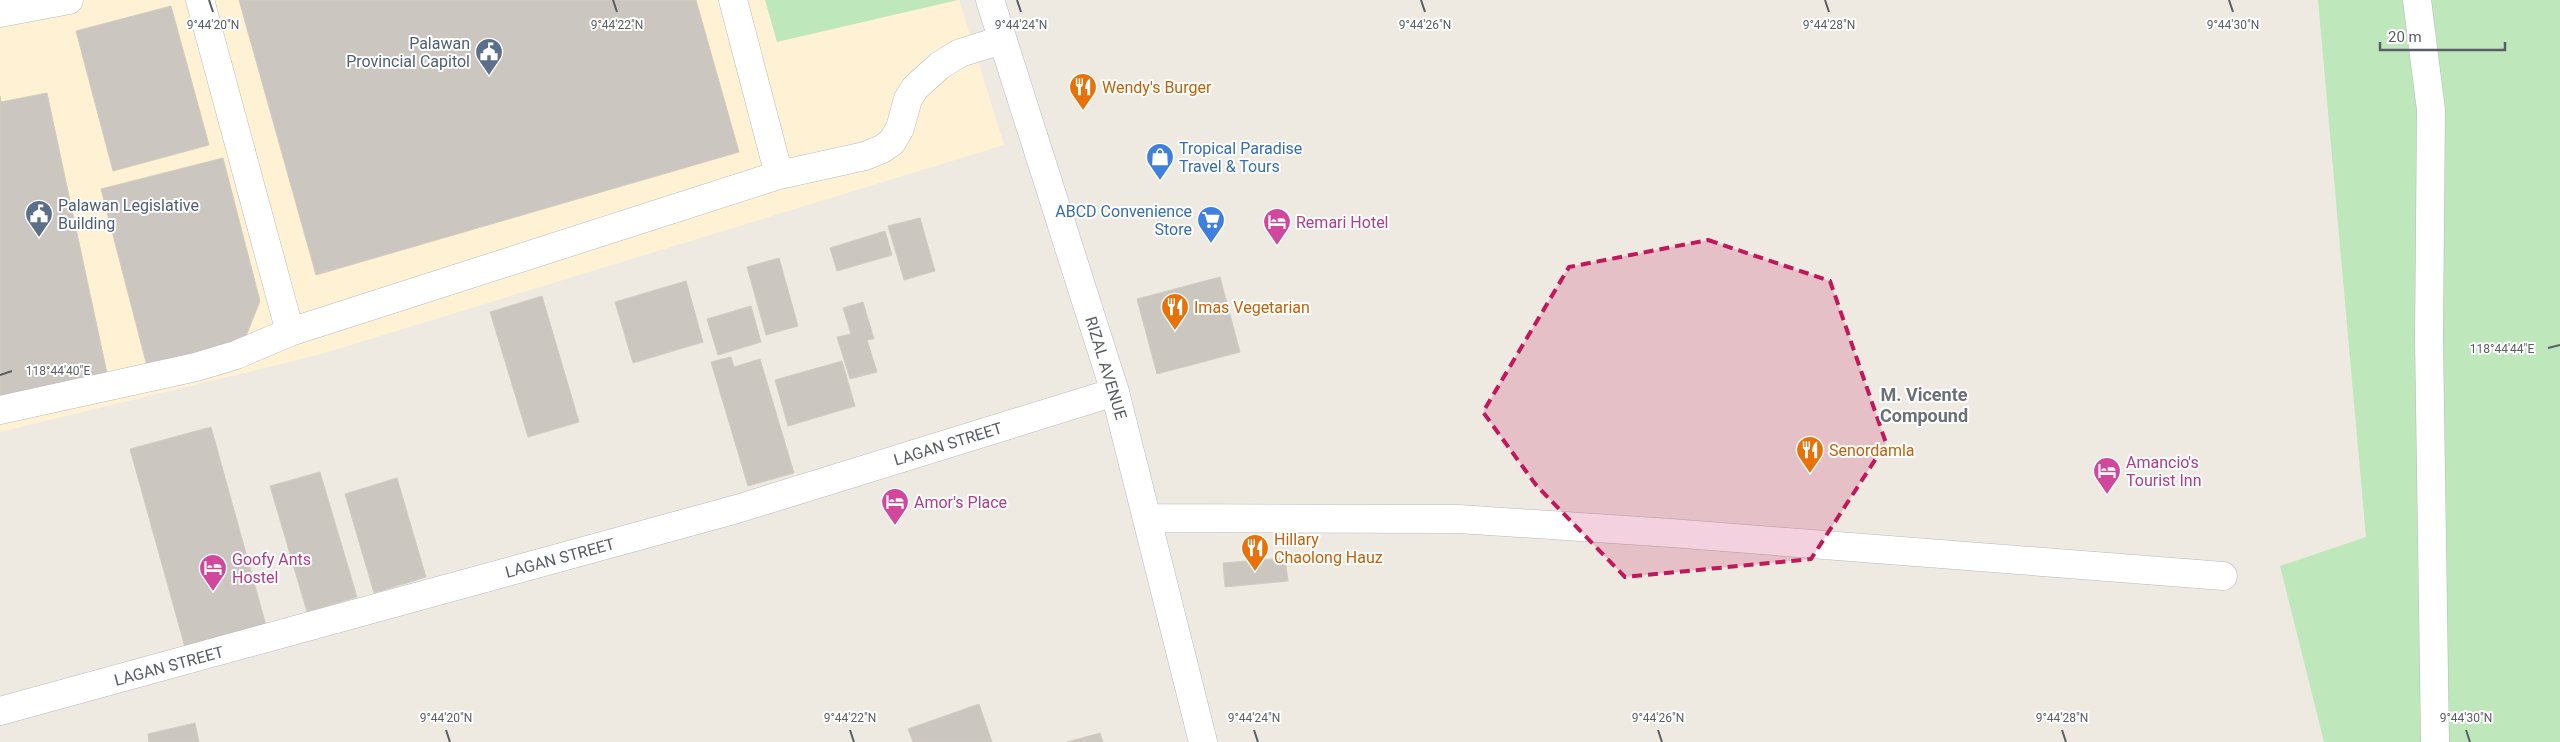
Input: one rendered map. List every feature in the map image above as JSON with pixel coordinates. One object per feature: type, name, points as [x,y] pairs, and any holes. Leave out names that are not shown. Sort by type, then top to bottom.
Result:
[{"type":"street","points":[[0,13],[68,0]]},
{"type":"street","points":[[200,0],[290,332]]},
{"type":"street","points":[[733,0],[779,174]]},
{"type":"street","name":"RIZAL AVENUE","points":[[990,0],[1115,392],[1203,742]]},
{"type":"street","points":[[2417,0],[2431,110],[2429,339],[2436,742]]},
{"type":"street","points":[[0,410],[196,367],[236,355],[290,332],[779,174],[865,156],[882,149],[892,142],[900,128],[908,99],[914,88],[939,66],[960,53],[1002,40]]},
{"type":"street","name":"LAGAN STREET","points":[[0,711],[736,509],[1115,392]]},
{"type":"street","points":[[1148,518],[1458,520],[1671,533],[2223,576]]},
{"type":"highlighted area","points":[[1708,240],[1830,281],[1886,443],[1811,559],[1625,577],[1536,485],[1483,412],[1569,267]]},
{"type":"shaded area","points":[[0,0],[959,0],[1004,145],[318,355],[0,432]]},
{"type":"green space","points":[[765,0],[958,0],[777,42]]},
{"type":"green space","points":[[2318,0],[2560,0],[2560,742],[2324,742],[2280,566],[2366,537]]},
{"type":"building","name":"Palawan Provincial Capitol","points":[[239,0],[696,0],[739,152],[316,275]]},
{"type":"building","points":[[171,6],[209,145],[113,171],[76,31]]},
{"type":"building","name":"Palawan Legislative Building","points":[[47,93],[107,373],[0,396],[0,96],[1,102]]},
{"type":"building","points":[[223,158],[260,301],[244,341],[148,370],[101,189]]},
{"type":"building","points":[[920,218],[935,271],[904,280],[888,226]]},
{"type":"building","points":[[885,231],[892,255],[837,271],[830,248]]},
{"type":"building","points":[[779,258],[798,326],[766,335],[747,267]]},
{"type":"building","points":[[1220,277],[1240,352],[1157,374],[1137,299]]},
{"type":"building","points":[[686,281],[703,342],[633,363],[615,302]]},
{"type":"building","points":[[542,296],[579,422],[528,437],[490,312]]},
{"type":"building","points":[[863,302],[874,339],[867,340],[877,372],[850,379],[837,337],[851,334],[843,308]]},
{"type":"building","points":[[751,306],[761,342],[718,355],[707,319]]},
{"type":"building","points":[[731,357],[734,367],[760,359],[794,473],[748,486],[711,362]]},
{"type":"building","points":[[842,361],[855,406],[788,426],[775,380]]},
{"type":"building","points":[[211,427],[267,629],[186,651],[130,449]]},
{"type":"building","points":[[320,472],[357,597],[307,612],[270,486]]},
{"type":"building","points":[[397,478],[426,577],[374,593],[345,494]]},
{"type":"building","name":"Hillary Chaolong Hauz","points":[[1285,558],[1288,581],[1225,587],[1223,563]]},
{"type":"building","points":[[979,704],[992,742],[913,742],[908,729]]},
{"type":"building","points":[[195,723],[199,742],[149,742],[148,734]]},
{"type":"building","points":[[1100,733],[1103,742],[1067,742]]},
{"type":"place","name":"Palawan Provincial Capitol","points":[[489,76]]},
{"type":"place","name":"Wendy's Burger","points":[[1083,111]]},
{"type":"place","name":"Tropical Paradise Travel & Tours","points":[[1160,181]]},
{"type":"place","name":"Palawan Legislative Building","points":[[39,238]]},
{"type":"place","name":"ABCD Convenience Store","points":[[1211,244]]},
{"type":"place","name":"Remari Hotel","points":[[1277,246]]},
{"type":"place","name":"Imas Vegetarian","points":[[1175,331]]},
{"type":"place","name":"Senordamla","points":[[1810,474]]},
{"type":"place","name":"Amancio's Tourist Inn","points":[[2107,495]]},
{"type":"place","name":"Amor's Place","points":[[895,526]]},
{"type":"place","name":"Hillary Chaolong Hauz","points":[[1255,572]]},
{"type":"place","name":"Goofy Ants Hostel","points":[[213,592]]},
{"type":"district","name":"M. Vicente Compound","points":[[1924,404]]}]
